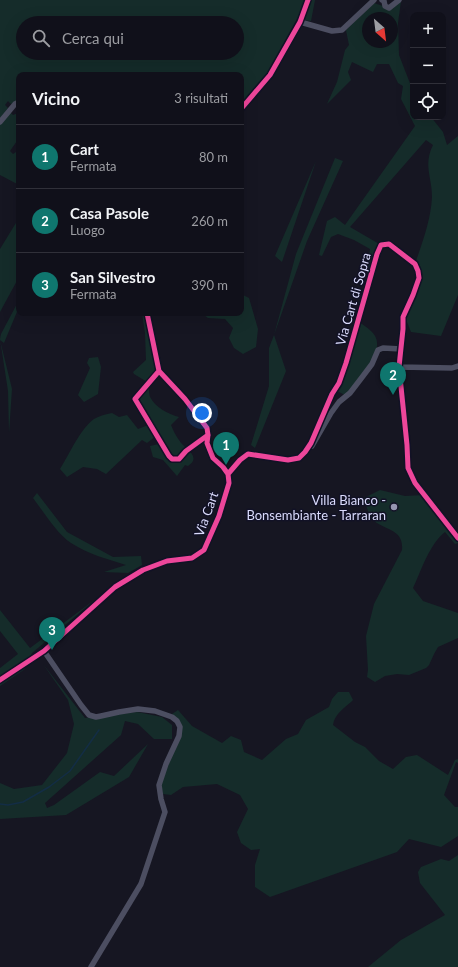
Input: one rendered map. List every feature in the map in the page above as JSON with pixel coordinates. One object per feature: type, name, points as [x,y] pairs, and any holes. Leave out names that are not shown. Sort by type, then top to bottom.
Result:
[{"type":"street","points":[[244,105],[270,75],[300,22],[308,0]]},
{"type":"street","points":[[300,22],[332,32],[342,30],[374,0]]},
{"type":"street","points":[[382,0],[389,8],[399,0]]},
{"type":"street","points":[[0,122],[16,104]]},
{"type":"street","name":"Via Cart di Sopra","points":[[299,458],[311,443],[332,394],[339,383],[377,254],[382,245],[390,244],[415,264],[419,278],[403,317],[398,368],[407,445],[408,468],[415,483],[458,538]]},
{"type":"street","points":[[148,316],[159,371],[185,399],[207,428],[207,443],[213,458],[228,474],[240,460],[248,454],[288,460],[305,455],[316,441],[325,423],[339,402],[350,393],[372,364],[378,350],[383,348],[401,349]]},
{"type":"street","points":[[398,368],[452,368],[458,366]]},
{"type":"street","name":"Via Cart","points":[[0,680],[44,651],[116,587],[144,570],[167,561],[192,558],[204,550],[219,516],[229,483],[228,474]]},
{"type":"street","points":[[44,651],[81,705],[90,715],[96,717],[138,709],[155,711],[172,717],[177,721],[180,727],[179,736],[166,764],[159,785],[165,812],[141,884],[91,967]]},
{"type":"green space","points":[[0,0],[315,0],[311,21],[297,19],[266,75],[244,101],[244,72],[16,72],[16,102],[11,104],[8,101],[5,105],[8,108],[0,119]]},
{"type":"green space","points":[[401,1],[398,23],[398,12],[365,12],[374,3],[392,9]]},
{"type":"green space","points":[[362,15],[362,48],[398,48],[398,23],[399,55],[410,83],[410,116],[401,99],[403,86],[398,83],[389,64],[377,64],[373,72],[352,62],[348,72],[351,80],[327,104],[337,82],[345,50],[349,45],[346,30]]},
{"type":"green space","points":[[10,112],[13,115],[16,114],[16,142],[10,151],[13,154],[16,152],[16,183],[0,175],[0,124]]},
{"type":"green space","points":[[412,120],[433,120],[443,132],[447,145],[458,136],[458,295],[441,336],[411,332],[405,317],[421,274],[415,264],[426,231],[431,206],[432,190],[428,165],[430,152],[433,145],[426,140],[350,227],[381,245],[372,274],[368,267],[370,249],[354,240],[338,234],[331,237],[322,256],[319,255],[327,221],[335,217],[345,225],[415,126]]},
{"type":"green space","points":[[335,158],[343,161],[307,241],[274,335],[296,254]]},
{"type":"green space","points":[[316,161],[282,262],[275,256]]},
{"type":"green space","points":[[16,223],[16,283],[0,312],[0,249]]},
{"type":"green space","points":[[244,296],[249,298],[258,329],[256,347],[243,354],[234,348],[229,338],[233,328],[225,319],[208,318],[205,316],[244,316]]},
{"type":"green space","points":[[16,306],[16,314],[4,343],[0,340],[1,334]]},
{"type":"green space","points":[[142,316],[150,316],[154,338],[161,361],[149,383],[133,372],[146,360]]},
{"type":"green space","points":[[358,321],[374,334],[377,343],[376,351],[363,375],[347,396],[335,390]]},
{"type":"green space","points":[[274,335],[286,371],[255,448],[251,445],[269,386],[269,348]]},
{"type":"green space","points":[[0,342],[12,389],[9,433],[8,391]]},
{"type":"green space","points":[[98,357],[101,367],[98,394],[84,402],[78,395],[90,368],[87,363],[89,358]]},
{"type":"green space","points":[[149,387],[150,397],[158,407],[179,417],[171,425],[181,443],[193,455],[192,462],[188,466],[185,465],[177,476],[163,460],[153,457],[150,446],[159,444],[159,437],[152,427],[156,436],[147,443],[142,440],[106,474],[97,469],[83,467],[67,477],[60,469],[79,436],[94,419],[112,413],[119,417],[127,415],[138,429],[151,424],[135,399]]},
{"type":"green space","points":[[380,490],[405,496],[424,495],[458,540],[458,543],[455,544],[445,532],[439,537],[430,550],[413,588],[423,601],[458,613],[458,638],[438,647],[426,668],[409,675],[397,674],[385,676],[375,682],[367,677],[366,636],[374,604],[402,550],[402,543],[397,534],[377,523],[372,519],[368,512],[364,498]]},
{"type":"green space","points":[[37,493],[67,532],[113,557],[141,556],[142,565],[128,573],[104,572],[126,565],[77,547],[66,539],[55,528],[33,498]]},
{"type":"green space","points":[[97,598],[32,653],[25,669],[0,686],[0,668],[18,654],[0,631],[0,610],[30,648]]},
{"type":"green space","points":[[43,664],[85,718],[137,712],[162,717],[172,725],[172,739],[154,739],[138,724],[125,721],[121,735],[45,803],[47,808],[54,805],[100,772],[114,776],[148,744],[129,777],[66,815],[0,819],[0,783],[14,789],[42,785],[67,753],[74,724],[68,700]]},
{"type":"green space","points":[[338,692],[349,692],[353,700],[338,714],[333,725],[355,742],[365,747],[379,761],[393,769],[406,757],[417,755],[448,775],[455,760],[458,759],[458,763],[456,762],[444,795],[455,807],[458,807],[458,836],[441,847],[409,839],[397,852],[270,897],[255,887],[255,865],[260,849],[251,850],[241,843],[237,832],[248,809],[240,795],[217,784],[183,787],[171,795],[163,794],[161,785],[182,727],[172,714],[178,710],[192,726],[222,743],[231,736],[241,740],[244,752],[262,760],[286,739],[298,734],[306,720],[329,707],[332,699]]},
{"type":"green space","points":[[458,855],[458,967],[368,967],[401,940],[445,915],[420,883],[418,872],[421,867],[441,859],[449,861]]},
{"type":"waterway","points":[[0,804],[8,805],[23,802],[49,787],[70,771],[99,730]]},
{"type":"cycle path","points":[[244,105],[270,75],[300,22],[308,0]]},
{"type":"cycle path","points":[[228,474],[240,460],[248,454],[288,460],[299,458],[305,452],[311,443],[332,394],[339,383],[377,254],[381,245],[389,244],[415,264],[419,278],[403,317],[399,367],[408,468],[415,483],[458,538]]},
{"type":"cycle path","points":[[0,680],[44,651],[115,587],[143,570],[167,561],[192,558],[204,550],[219,516],[229,483],[228,474],[213,458],[207,443],[207,428],[185,399],[159,371],[148,316]]},
{"type":"cycle path","points":[[159,371],[135,399],[169,456],[172,459],[179,459],[186,451],[208,435]]},
{"type":"place","name":"Casa Pasole","points":[[393,395]]},
{"type":"place","name":"Cart","points":[[226,465]]},
{"type":"place","name":"Villa Bianco - Bonsembiante - Tarraran","points":[[394,507]]},
{"type":"place","name":"San Silvestro","points":[[52,650]]}]
